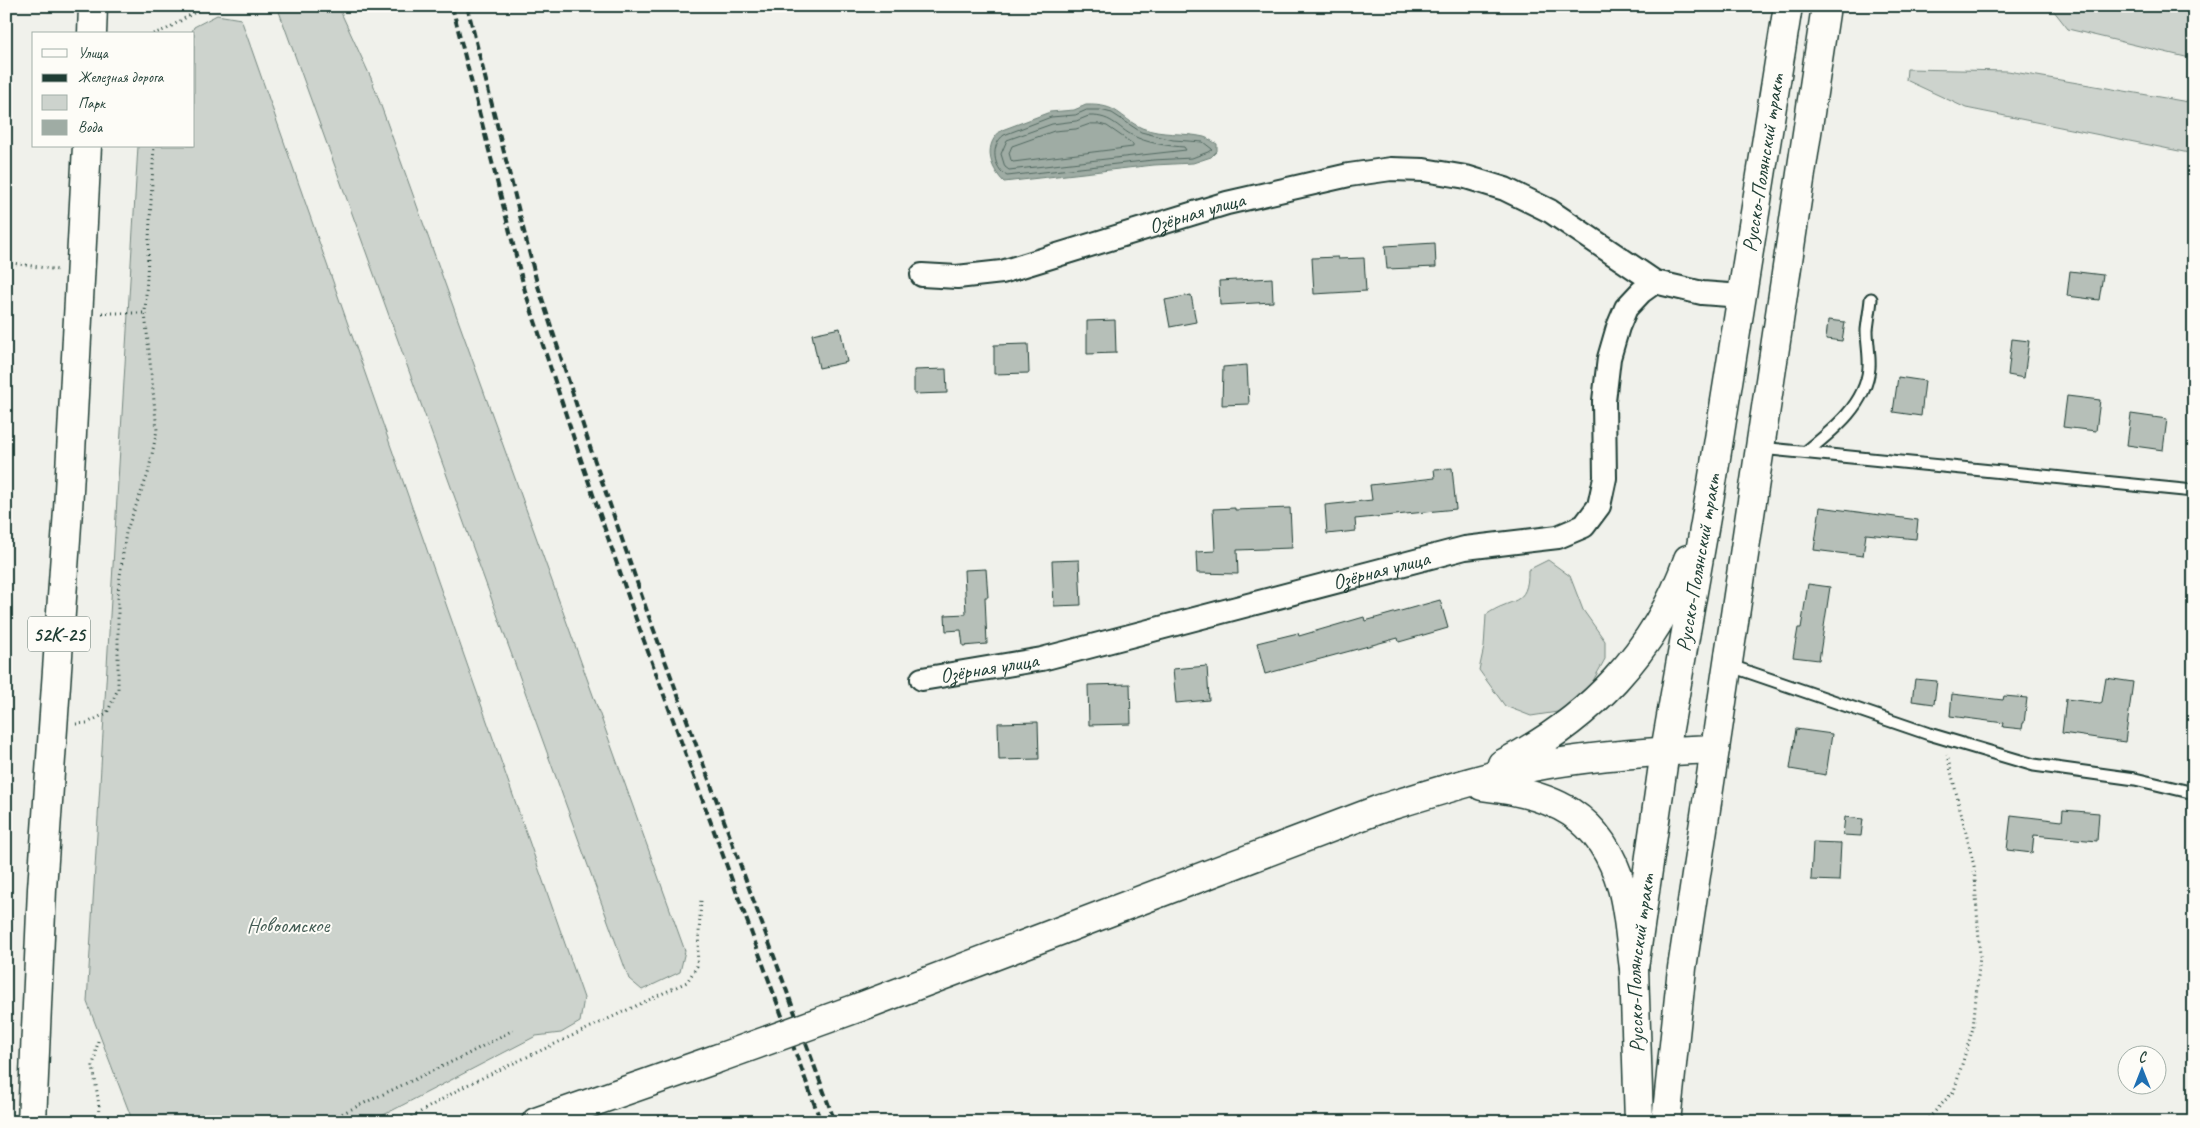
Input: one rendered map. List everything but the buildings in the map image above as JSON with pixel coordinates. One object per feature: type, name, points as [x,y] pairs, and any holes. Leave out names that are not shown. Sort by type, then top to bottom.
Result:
[{"type":"main road","points":[[92,32],[93,6]]},
{"type":"main road","name":"Русско-Полянский тракт","points":[[1639,1122],[1634,968],[1665,750],[1711,490],[1788,6]]},
{"type":"main road","name":"Русско-Полянский тракт","points":[[1666,1122],[1682,968],[1826,6]]},
{"type":"main road","name":"52К-25","points":[[32,1122],[42,889],[69,500],[87,148]]},
{"type":"main road","points":[[1463,784],[1535,748],[1590,707],[1618,677],[1646,643],[1666,610],[1685,567],[1711,490]]},
{"type":"main road","points":[[536,1122],[860,1007],[1380,809],[1463,784],[1547,765],[1665,750],[1715,749]]},
{"type":"main road","points":[[1463,784],[1529,793],[1561,806],[1592,829],[1610,853],[1623,889],[1634,968]]},
{"type":"street","name":"Озёрная улица","points":[[922,275],[957,277],[1002,272],[1227,204],[1349,175],[1391,169],[1424,170],[1466,177],[1505,189],[1550,211],[1655,282],[1702,293],[1742,296]]},
{"type":"street","name":"Озёрная улица","points":[[922,680],[1042,659],[1465,548],[1558,537],[1584,526],[1599,506],[1605,478],[1604,401],[1609,358],[1618,327],[1626,308],[1641,292],[1655,282]]},
{"type":"lane","points":[[1806,452],[1849,413],[1863,390],[1869,370],[1867,330],[1871,300]]},
{"type":"lane","points":[[1760,448],[2194,491]]},
{"type":"lane","points":[[1728,665],[1943,738],[2034,765],[2136,779],[2194,793]]},
{"type":"path","points":[[159,32],[168,29],[205,6]]},
{"type":"path","points":[[53,726],[87,723],[107,713],[118,689],[118,591],[126,532],[148,474],[157,430],[145,313],[154,148]]},
{"type":"path","points":[[6,262],[81,273]]},
{"type":"path","points":[[78,313],[145,313]]},
{"type":"path","points":[[1925,1122],[1954,1090],[1973,1028],[1980,956],[1974,866],[1943,738]]},
{"type":"path","points":[[404,1122],[465,1086],[687,982],[697,966],[701,900]]},
{"type":"path","points":[[324,1122],[464,1056],[513,1030]]},
{"type":"path","points":[[98,1041],[93,1066],[100,1105],[98,1122]]},
{"type":"green space","points":[[277,6],[338,6],[371,78],[685,951],[680,972],[642,990],[629,979]]},
{"type":"green space","points":[[2050,6],[2194,6],[2194,59],[2068,29]]},
{"type":"green space","name":"Новоомское","points":[[217,15],[241,19],[584,998],[580,1022],[561,1033],[536,1036],[370,1122],[133,1122],[87,1002],[138,148],[195,148],[195,32],[192,32],[194,27]]},
{"type":"green space","points":[[1907,69],[2008,71],[2194,103],[2194,154],[1966,108],[1906,80]]},
{"type":"green space","points":[[1548,560],[1570,576],[1583,610],[1605,641],[1605,659],[1588,690],[1564,711],[1531,716],[1505,706],[1479,670],[1484,647],[1486,615],[1521,596],[1525,591],[1528,570]]},
{"type":"water","points":[[1086,105],[1097,105],[1112,109],[1142,128],[1206,138],[1217,144],[1217,151],[1211,157],[1193,163],[1154,165],[1004,182],[995,170],[990,156],[992,142],[1002,130],[1050,112],[1074,110]]},
{"type":"railway","points":[[452,6],[525,291],[636,619],[821,1122]]},
{"type":"railway","points":[[467,6],[537,283],[591,450],[648,614],[835,1122]]}]
